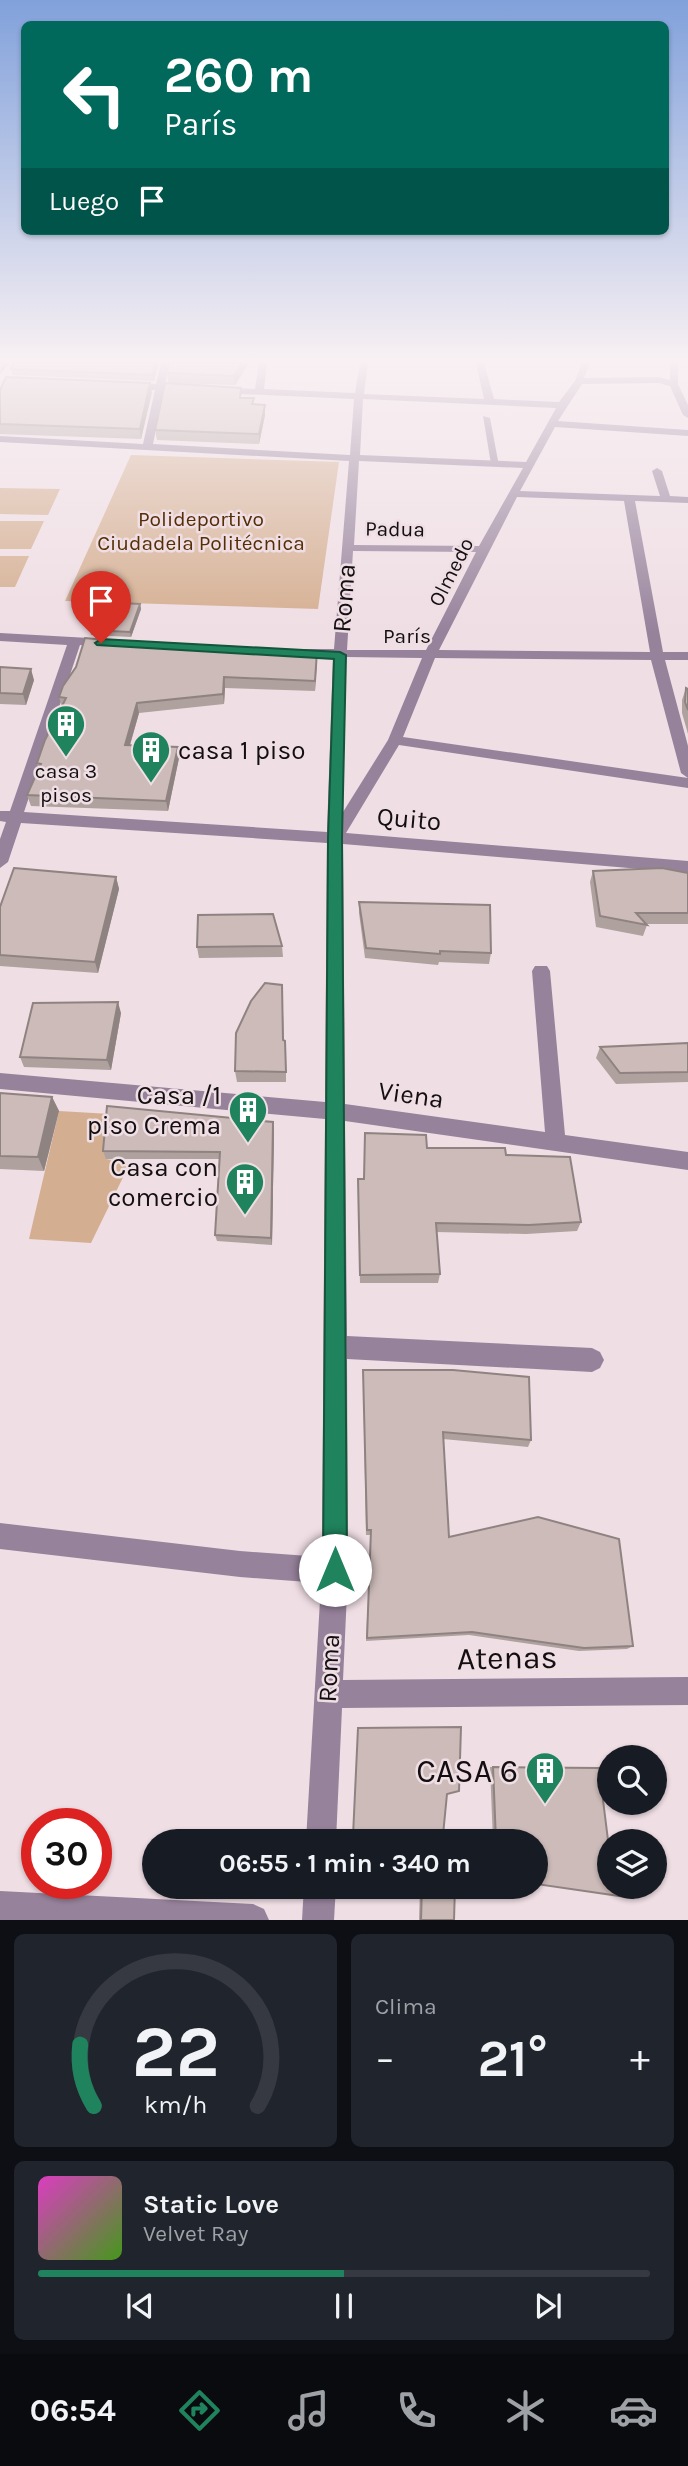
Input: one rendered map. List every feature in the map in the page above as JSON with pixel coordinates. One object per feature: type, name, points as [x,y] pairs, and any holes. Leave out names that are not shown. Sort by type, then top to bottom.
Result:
[{"type":"street","points":[[242,453],[531,465]]},
{"type":"street","name":"Roma","points":[[321,1829],[335,1570],[335,838],[340,655],[354,453]]},
{"type":"street","name":"Olmedo","points":[[335,838],[395,740],[430,655],[483,549],[538,453]]},
{"type":"street","points":[[657,471],[666,499]]},
{"type":"street","points":[[515,494],[688,500]]},
{"type":"street","points":[[629,498],[657,656],[688,773]]},
{"type":"street","name":"Padua","points":[[348,548],[483,549]]},
{"type":"street","points":[[0,637],[256,651]]},
{"type":"street","points":[[0,862],[7,817],[75,641]]},
{"type":"street","name":"París","points":[[284,652],[340,655],[688,656]]},
{"type":"street","points":[[395,740],[688,783]]},
{"type":"street","name":"Quito","points":[[7,817],[335,838],[688,867]]},
{"type":"street","points":[[541,971],[556,1142]]},
{"type":"street","name":"Viena","points":[[0,1081],[336,1111],[688,1161]]},
{"type":"street","points":[[336,1347],[592,1360]]},
{"type":"street","points":[[0,1536],[240,1564],[335,1570]]},
{"type":"street","name":"Atenas","points":[[327,1694],[688,1691]]},
{"type":"street","points":[[318,1920],[319,1899]]},
{"type":"street","points":[[0,1907],[253,1920]]},
{"type":"lane","points":[[494,453],[496,464]]},
{"type":"green space","name":"Polideportivo Ciudadela Politécnica","points":[[131,455],[339,462],[318,609],[65,601]]},
{"type":"green space","points":[[0,488],[60,489],[48,515],[0,514]]},
{"type":"green space","points":[[0,521],[44,521],[31,549],[0,549]]},
{"type":"green space","points":[[0,556],[29,556],[15,587],[0,587]]},
{"type":"green space","points":[[59,1111],[110,1114],[106,1159],[130,1163],[91,1243],[29,1239]]},
{"type":"building","points":[[101,602],[140,604],[130,632],[90,630]]},
{"type":"building","points":[[85,638],[185,648],[317,651],[315,681],[224,677],[223,694],[137,703],[125,745],[178,747],[166,801],[27,795],[41,764],[37,763],[45,740],[66,698],[59,697],[63,686],[76,667]]},
{"type":"building","points":[[0,667],[31,669],[23,694],[0,693]]},
{"type":"building","points":[[686,688],[688,689],[688,710],[685,702]]},
{"type":"building","points":[[14,868],[116,877],[95,962],[0,955],[0,907]]},
{"type":"building","points":[[662,868],[688,873],[688,913],[636,913],[647,925],[600,916],[593,871]]},
{"type":"building","points":[[359,902],[490,905],[491,953],[440,951],[440,954],[366,948]]},
{"type":"building","points":[[273,914],[282,946],[197,947],[198,915]]},
{"type":"building","points":[[265,983],[282,985],[286,1072],[235,1071],[236,1033],[251,1001]]},
{"type":"building","points":[[118,1002],[107,1060],[20,1057],[33,1003]]},
{"type":"building","points":[[688,1043],[688,1072],[620,1073],[600,1047]]},
{"type":"building","points":[[0,1093],[52,1097],[38,1157],[0,1156]]},
{"type":"building","points":[[107,1106],[273,1122],[271,1238],[215,1235],[220,1152],[103,1151]]},
{"type":"building","points":[[365,1133],[426,1135],[427,1148],[505,1148],[506,1155],[570,1157],[581,1222],[529,1225],[436,1223],[440,1274],[360,1275],[358,1179],[364,1179]]},
{"type":"building","points":[[363,1370],[453,1370],[529,1377],[531,1440],[443,1432],[449,1537],[538,1517],[619,1539],[633,1646],[584,1648],[472,1632],[367,1638],[371,1530],[367,1530]]},
{"type":"building","points":[[461,1727],[459,1791],[447,1794],[444,1829],[353,1829],[358,1728]]},
{"type":"building","name":"CASA 6","points":[[493,1767],[597,1768],[597,1815],[605,1815],[607,1829],[597,1829],[597,1893],[548,1886],[548,1829],[496,1829]]},
{"type":"building","points":[[422,1899],[455,1899],[454,1920],[421,1920]]},
{"type":"place","name":"casa 3 pisos","points":[[66,758]]},
{"type":"place","name":"casa 1 piso","points":[[151,784]]},
{"type":"place","name":"Casa /1 piso Crema","points":[[248,1144]]},
{"type":"place","name":"Casa con comercio","points":[[245,1216]]},
{"type":"place","name":"CASA 6","points":[[545,1805]]},
{"type":"route","points":[[101,643],[340,655],[335,838],[335,1570]]}]
